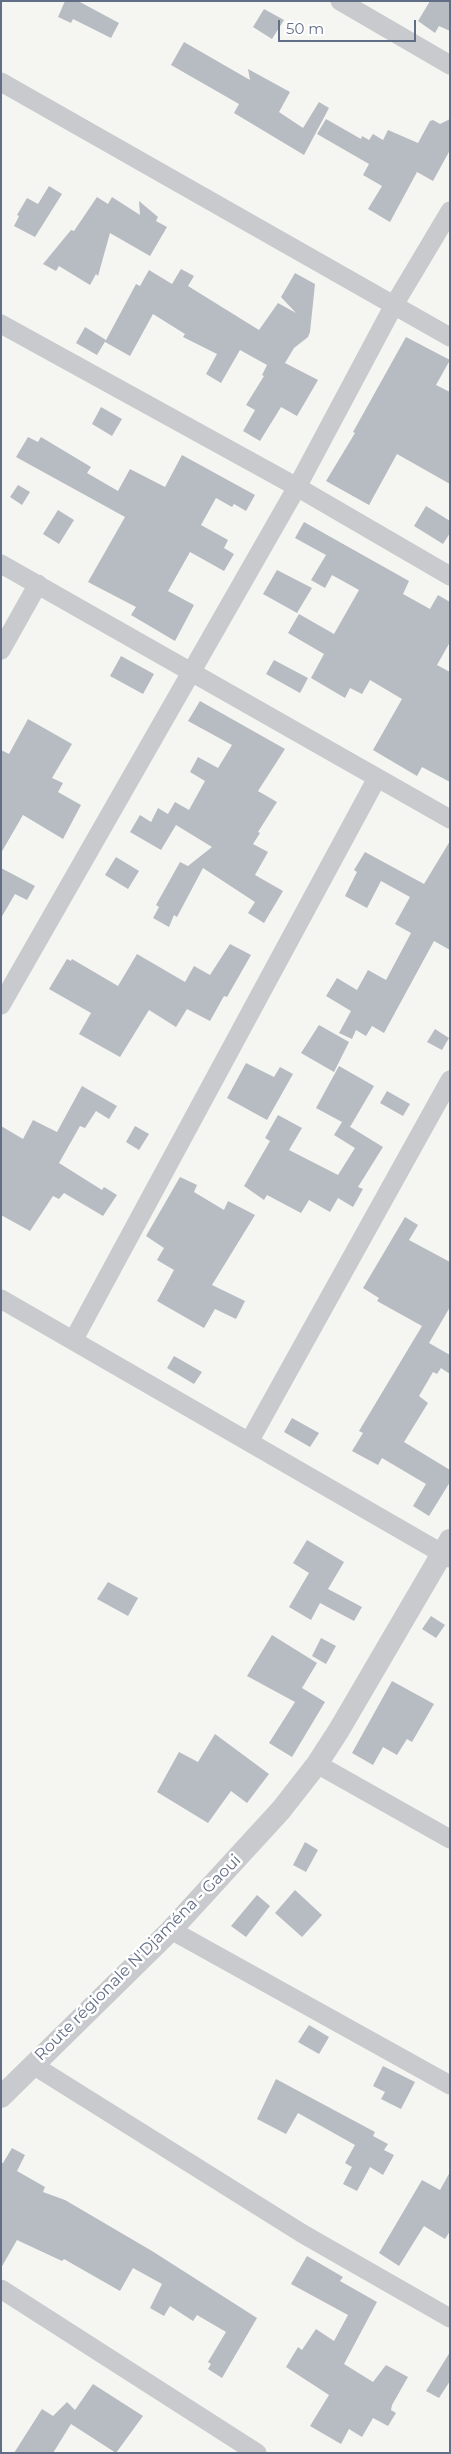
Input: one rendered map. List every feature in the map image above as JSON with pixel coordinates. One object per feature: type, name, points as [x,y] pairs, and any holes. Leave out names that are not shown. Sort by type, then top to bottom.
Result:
[{"type":"street","points":[[351,4],[450,65]]},
{"type":"street","points":[[1,82],[450,336]]},
{"type":"street","points":[[1,1005],[297,487],[394,306],[450,211]]},
{"type":"street","points":[[1,324],[297,487],[450,576]]},
{"type":"street","points":[[1,564],[191,674],[450,819]]},
{"type":"street","points":[[1,650],[38,584]]},
{"type":"street","points":[[74,1339],[377,778]]},
{"type":"street","points":[[249,1442],[450,1080]]},
{"type":"street","points":[[1,1299],[74,1339],[249,1442],[447,1550]]},
{"type":"street","name":"Route régionale N'Djaména - Gaoui","points":[[1,2097],[171,1930],[281,1810],[317,1764],[447,1550]]},
{"type":"street","points":[[317,1764],[450,1839]]},
{"type":"street","points":[[171,1930],[450,2085]]},
{"type":"street","points":[[33,2065],[304,2234],[450,2318]]},
{"type":"street","points":[[1,2288],[257,2453]]},
{"type":"building","points":[[65,1],[78,1],[119,23],[111,38],[73,19],[71,23],[58,17]]},
{"type":"building","points":[[430,1],[450,1],[450,31],[439,26],[435,33],[418,21]]},
{"type":"building","points":[[264,9],[284,20],[272,39],[253,27]]},
{"type":"building","points":[[184,42],[250,80],[248,69],[290,92],[279,112],[303,128],[319,102],[329,108],[304,155],[234,113],[239,104],[171,65]]},
{"type":"building","points":[[326,119],[361,139],[362,136],[369,140],[373,134],[383,140],[388,130],[418,143],[430,121],[433,120],[440,124],[450,119],[450,150],[433,181],[417,172],[390,222],[368,209],[382,186],[363,175],[369,164],[317,134]]},
{"type":"building","points":[[49,186],[62,194],[35,237],[14,226],[19,216],[17,215],[27,198],[38,204]]},
{"type":"building","points":[[97,197],[108,204],[112,197],[140,215],[139,201],[158,217],[156,221],[167,227],[150,256],[110,233],[98,276],[96,274],[90,285],[59,266],[56,271],[43,264],[71,230],[74,231]]},
{"type":"building","points":[[181,269],[194,276],[188,286],[259,330],[278,303],[296,313],[281,297],[295,273],[315,284],[310,332],[308,337],[294,348],[285,363],[318,380],[297,416],[281,407],[260,441],[243,431],[255,410],[246,405],[264,376],[262,375],[267,365],[240,350],[221,383],[206,374],[217,354],[183,337],[185,334],[153,314],[130,356],[105,342],[136,284],[140,286],[149,270],[172,284]]},
{"type":"building","points":[[85,327],[106,340],[97,355],[76,343]]},
{"type":"building","points":[[406,337],[450,360],[436,385],[450,392],[450,484],[397,454],[369,505],[326,481],[355,433],[353,432]]},
{"type":"building","points":[[101,407],[122,419],[112,436],[92,424]]},
{"type":"building","points":[[28,437],[38,442],[41,437],[91,467],[87,473],[118,491],[130,469],[165,487],[182,455],[255,495],[246,511],[234,504],[232,507],[216,498],[201,525],[228,540],[224,548],[234,554],[224,571],[190,552],[168,591],[194,605],[175,641],[131,615],[136,607],[88,582],[125,517],[16,457]]},
{"type":"building","points":[[18,485],[30,492],[22,505],[10,497]]},
{"type":"building","points":[[426,506],[450,521],[450,533],[443,544],[414,526]]},
{"type":"building","points":[[58,510],[74,520],[59,544],[43,534]]},
{"type":"building","points":[[304,522],[409,581],[403,594],[430,609],[438,595],[450,602],[450,642],[437,665],[450,672],[450,782],[422,767],[417,776],[373,750],[402,699],[370,680],[362,694],[350,688],[345,698],[311,678],[324,654],[288,633],[299,614],[334,634],[359,590],[332,575],[325,588],[311,580],[326,555],[295,538]]},
{"type":"building","points":[[277,570],[312,588],[297,613],[263,594]]},
{"type":"building","points":[[121,656],[154,674],[143,694],[110,676]]},
{"type":"building","points":[[274,660],[308,678],[300,693],[266,674]]},
{"type":"building","points":[[200,701],[285,749],[258,791],[277,802],[258,832],[260,833],[253,844],[268,852],[255,875],[283,891],[264,923],[248,913],[255,902],[203,868],[177,917],[174,915],[169,927],[153,918],[159,907],[156,905],[180,862],[188,866],[212,847],[176,825],[161,850],[130,832],[140,815],[151,822],[158,808],[168,814],[175,802],[189,810],[205,781],[190,772],[198,757],[218,768],[232,745],[188,721]]},
{"type":"building","points":[[28,719],[72,744],[52,778],[63,783],[58,792],[81,805],[63,839],[23,815],[1,853],[1,750],[9,754]]},
{"type":"building","points":[[450,841],[450,950],[434,941],[384,1033],[372,1026],[366,1036],[356,1030],[352,1039],[339,1033],[351,1011],[326,996],[337,978],[357,990],[368,970],[386,980],[411,933],[395,924],[410,897],[381,881],[367,908],[345,896],[357,872],[354,870],[365,852],[424,884]]},
{"type":"building","points":[[116,857],[139,871],[128,889],[105,875]]},
{"type":"building","points":[[1,868],[35,886],[27,900],[15,894],[1,918]]},
{"type":"building","points":[[230,944],[251,955],[227,997],[224,996],[210,1021],[187,1009],[176,1027],[149,1010],[120,1057],[79,1034],[91,1013],[49,989],[67,959],[71,961],[72,959],[118,986],[137,954],[185,982],[194,966],[210,975]]},
{"type":"building","points":[[319,1025],[349,1042],[334,1072],[301,1053]]},
{"type":"building","points":[[435,1029],[449,1038],[442,1050],[427,1042]]},
{"type":"building","points":[[246,1063],[274,1077],[280,1067],[293,1074],[267,1120],[227,1098]]},
{"type":"building","points":[[339,1066],[374,1086],[350,1127],[383,1147],[358,1187],[363,1189],[353,1207],[338,1198],[330,1212],[309,1200],[301,1213],[267,1195],[264,1200],[244,1186],[270,1141],[265,1138],[278,1115],[302,1128],[289,1150],[338,1175],[355,1148],[334,1135],[342,1122],[316,1108]]},
{"type":"building","points":[[82,1086],[117,1106],[109,1119],[96,1111],[85,1128],[80,1126],[59,1163],[102,1190],[104,1187],[117,1195],[103,1216],[64,1193],[59,1199],[53,1196],[30,1231],[1,1215],[1,1126],[23,1139],[33,1120],[57,1132]]},
{"type":"building","points":[[387,1091],[410,1104],[403,1116],[380,1103]]},
{"type":"building","points":[[135,1126],[149,1134],[139,1150],[126,1142]]},
{"type":"building","points":[[180,1177],[197,1185],[194,1192],[224,1210],[228,1201],[255,1215],[212,1285],[245,1301],[236,1319],[215,1309],[204,1328],[157,1301],[174,1270],[157,1260],[164,1248],[146,1236]]},
{"type":"building","points":[[405,1217],[418,1225],[409,1240],[450,1262],[450,1307],[429,1343],[450,1355],[450,1374],[441,1368],[437,1374],[433,1372],[419,1396],[428,1403],[404,1442],[450,1470],[450,1482],[429,1516],[413,1506],[426,1484],[382,1458],[378,1465],[352,1451],[363,1433],[359,1431],[422,1326],[377,1301],[379,1298],[363,1288]]},
{"type":"building","points":[[174,1356],[202,1372],[194,1384],[167,1368]]},
{"type":"building","points":[[292,1418],[319,1433],[310,1447],[284,1432]]},
{"type":"building","points":[[307,1540],[344,1562],[328,1589],[362,1607],[354,1621],[320,1603],[311,1620],[289,1607],[309,1573],[293,1563]]},
{"type":"building","points":[[108,1582],[138,1598],[128,1616],[97,1599]]},
{"type":"building","points":[[431,1616],[445,1625],[436,1638],[422,1629]]},
{"type":"building","points":[[272,1635],[317,1663],[302,1688],[325,1702],[292,1757],[269,1743],[295,1702],[247,1676]]},
{"type":"building","points":[[321,1638],[336,1646],[326,1664],[312,1656]]},
{"type":"building","points":[[392,1681],[434,1704],[412,1742],[407,1739],[397,1755],[383,1747],[373,1765],[352,1753]]},
{"type":"building","points":[[215,1734],[269,1774],[247,1803],[231,1791],[208,1823],[157,1792],[179,1752],[198,1762]]},
{"type":"building","points":[[305,1842],[318,1850],[306,1872],[293,1865]]},
{"type":"building","points":[[295,1890],[322,1915],[302,1937],[275,1913]]},
{"type":"building","points":[[257,1895],[270,1906],[246,1937],[231,1926]]},
{"type":"building","points":[[309,2025],[329,2037],[319,2054],[298,2042]]},
{"type":"building","points":[[383,2066],[415,2082],[401,2109],[381,2099],[385,2092],[373,2086]]},
{"type":"building","points":[[276,2079],[375,2132],[373,2136],[388,2144],[384,2150],[394,2155],[383,2175],[370,2167],[357,2191],[343,2184],[352,2167],[345,2163],[355,2145],[298,2113],[286,2134],[257,2119]]},
{"type":"building","points":[[12,2148],[25,2155],[17,2171],[45,2187],[43,2192],[65,2200],[152,2251],[257,2318],[222,2378],[208,2369],[211,2364],[208,2362],[226,2332],[197,2315],[193,2321],[170,2306],[164,2316],[150,2308],[162,2284],[133,2268],[120,2291],[64,2259],[62,2261],[17,2240],[1,2268],[1,2163],[3,2163]]},
{"type":"building","points":[[450,2172],[450,2231],[445,2239],[424,2226],[399,2266],[379,2253],[422,2180],[440,2190]]},
{"type":"building","points":[[307,2256],[343,2277],[340,2281],[377,2302],[344,2364],[373,2382],[386,2365],[408,2377],[392,2405],[391,2410],[396,2413],[388,2426],[373,2418],[362,2437],[349,2429],[341,2444],[310,2426],[329,2395],[286,2367],[298,2347],[302,2350],[316,2329],[334,2341],[348,2315],[291,2284]]},
{"type":"building","points":[[450,2352],[450,2381],[439,2398],[426,2391]]},
{"type":"building","points":[[93,2384],[143,2416],[116,2453],[71,2424],[53,2453],[14,2453],[42,2409],[53,2416],[67,2402],[75,2410]]}]
